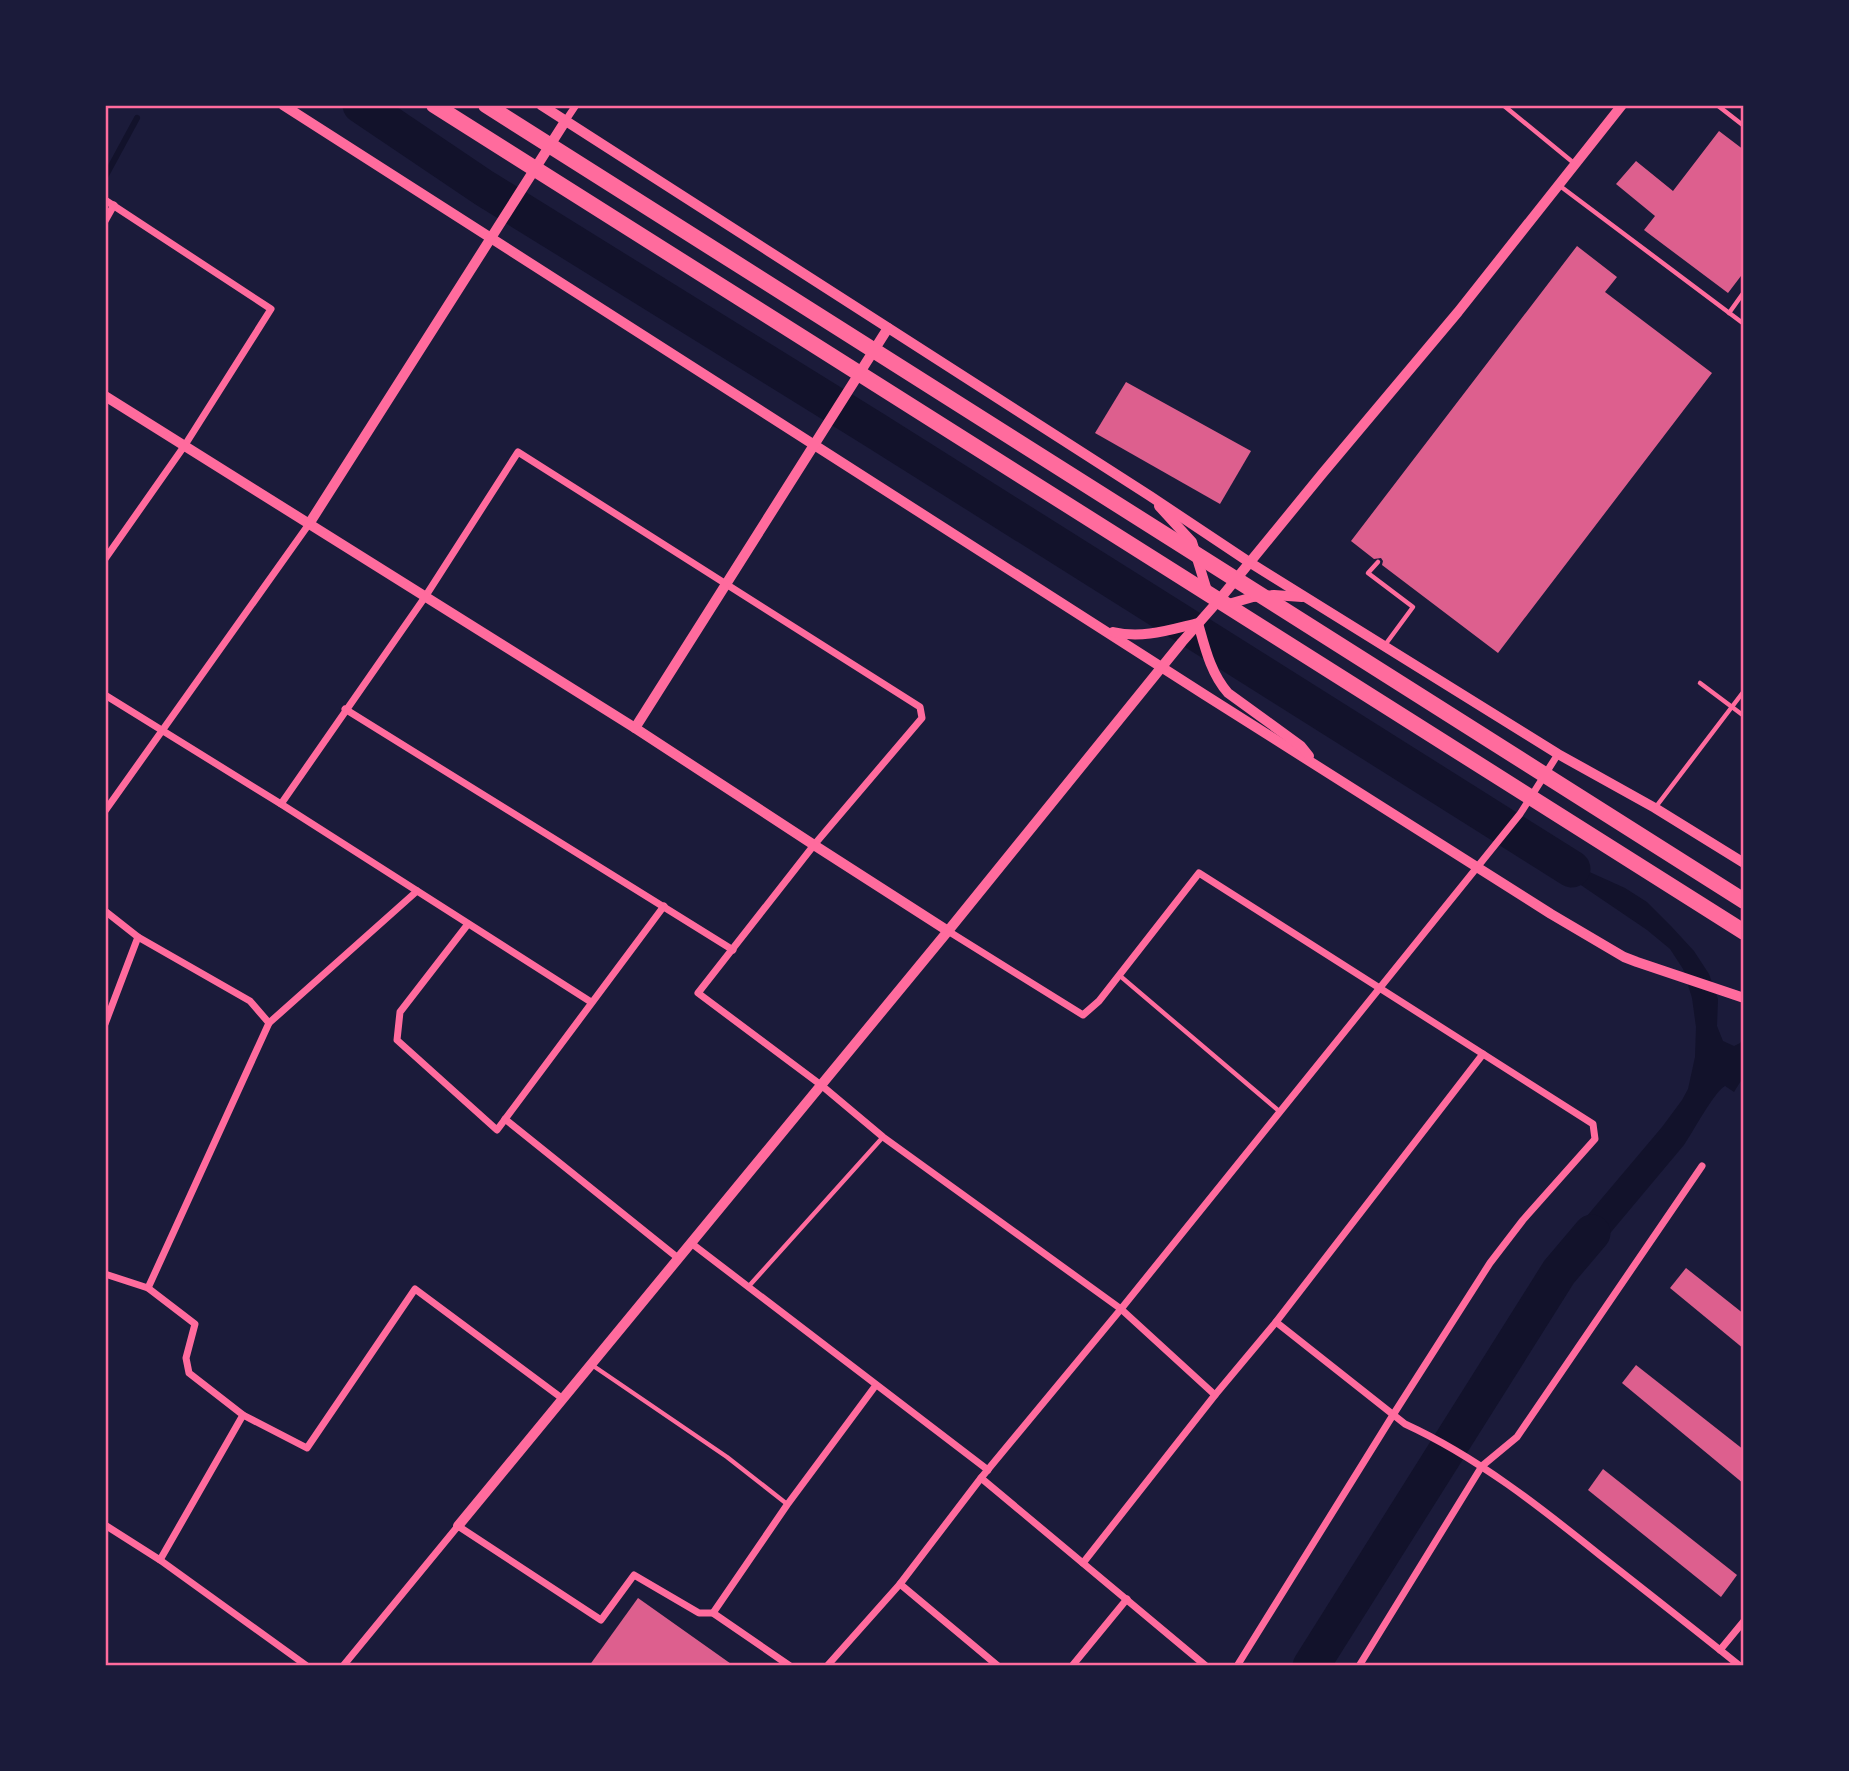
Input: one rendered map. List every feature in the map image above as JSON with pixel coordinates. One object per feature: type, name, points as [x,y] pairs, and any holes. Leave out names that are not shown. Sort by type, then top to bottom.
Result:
[{"type":"highway","points":[[434,105],[1744,932]]},
{"type":"highway","points":[[486,105],[1744,901]]},
{"type":"street","points":[[283,105],[1551,914],[1624,957],[1744,998]]},
{"type":"street","points":[[541,105],[1249,562],[1558,754],[1655,808],[1744,863]]},
{"type":"street","points":[[105,811],[309,524],[576,105]]},
{"type":"street","points":[[343,1666],[948,931],[1182,642],[1458,312],[1622,105]]},
{"type":"street","points":[[105,200],[271,309],[186,445],[105,559]]},
{"type":"street","points":[[105,221],[114,205]]},
{"type":"street","points":[[635,728],[887,328]]},
{"type":"street","points":[[105,396],[635,728],[1083,1015],[1099,1001],[1199,873],[1593,1124],[1595,1139],[1523,1220],[1490,1263],[1237,1666]]},
{"type":"street","points":[[281,804],[425,597],[518,452],[920,707],[922,718],[814,845],[698,993],[821,1085],[883,1137],[1121,1309],[1216,1395]]},
{"type":"street","points":[[1150,496],[1192,542],[1205,615],[1209,659],[1219,682],[1228,693],[1301,746],[1315,764]]},
{"type":"street","points":[[1107,631],[1124,635],[1145,635],[1166,631],[1253,597],[1305,597]]},
{"type":"street","points":[[105,695],[591,1002]]},
{"type":"street","points":[[345,709],[733,950]]},
{"type":"street","points":[[828,1666],[900,1584],[981,1478],[1121,1309],[1520,814],[1558,754]]},
{"type":"street","points":[[148,1288],[269,1023],[417,891]]},
{"type":"street","points":[[468,924],[400,1012],[397,1040],[497,1130],[664,906]]},
{"type":"street","points":[[105,911],[138,937],[250,1001],[269,1023]]},
{"type":"street","points":[[105,1024],[138,937]]},
{"type":"street","points":[[1083,1563],[1276,1322],[1483,1054]]},
{"type":"street","points":[[505,1119],[678,1258]]},
{"type":"street","points":[[1359,1666],[1482,1466],[1517,1437],[1702,1166]]},
{"type":"street","points":[[691,1242],[988,1470]]},
{"type":"street","points":[[105,1274],[148,1288],[195,1324],[186,1358],[188,1373],[243,1415],[307,1448],[415,1289],[563,1399]]},
{"type":"street","points":[[1276,1322],[1405,1424],[1482,1466],[1559,1522],[1740,1666]]},
{"type":"street","points":[[713,1613],[787,1504],[876,1385]]},
{"type":"street","points":[[160,1560],[243,1415]]},
{"type":"street","points":[[981,1478],[1206,1666]]},
{"type":"street","points":[[105,1525],[160,1560],[307,1666]]},
{"type":"street","points":[[458,1526],[601,1620],[634,1574],[699,1613],[713,1613],[790,1666]]},
{"type":"street","points":[[900,1584],[998,1666]]},
{"type":"street","points":[[1072,1666],[1126,1599]]},
{"type":"street","points":[[1720,1650],[1744,1620]]},
{"type":"lane","points":[[1503,105],[1575,164]]},
{"type":"lane","points":[[1512,112],[1518,105]]},
{"type":"lane","points":[[1717,105],[1744,126]]},
{"type":"lane","points":[[1559,185],[1744,324]]},
{"type":"lane","points":[[1729,313],[1744,292]]},
{"type":"lane","points":[[1378,562],[1368,573],[1413,607],[1385,646]]},
{"type":"lane","points":[[1700,683],[1744,716]]},
{"type":"lane","points":[[1655,808],[1744,691]]},
{"type":"lane","points":[[1119,975],[1279,1111]]},
{"type":"lane","points":[[749,1286],[883,1137]]},
{"type":"lane","points":[[592,1364],[727,1457],[787,1504]]},
{"type":"shaded area","points":[[1533,840],[1574,865],[1625,888],[1647,902],[1694,951],[1709,974],[1718,999],[1717,1026],[1723,1041],[1734,1046],[1744,1038],[1744,1076],[1734,1092],[1725,1086],[1720,1090],[1684,1145],[1571,1280],[1548,1262],[1682,1100],[1688,1089],[1695,1057],[1696,1027],[1692,998],[1683,969],[1670,949],[1529,847]]},
{"type":"building","points":[[1719,131],[1744,150],[1744,272],[1728,293],[1644,230],[1655,216],[1616,184],[1636,161],[1673,191]]},
{"type":"building","points":[[1577,246],[1617,277],[1605,292],[1712,373],[1498,653],[1382,565],[1381,558],[1374,559],[1351,541]]},
{"type":"building","points":[[1126,382],[1251,451],[1220,504],[1095,433]]},
{"type":"building","points":[[1686,1268],[1744,1314],[1744,1349],[1670,1288]]},
{"type":"building","points":[[1636,1365],[1744,1450],[1744,1484],[1622,1383]]},
{"type":"building","points":[[1603,1469],[1737,1575],[1721,1597],[1588,1490]]},
{"type":"building","points":[[638,1598],[734,1666],[589,1666]]},
{"type":"waterway","points":[[361,105],[484,188],[873,429],[1572,869]]},
{"type":"waterway","points":[[105,177],[137,118]]},
{"type":"waterway","points":[[1311,1666],[1559,1272],[1592,1233]]}]
